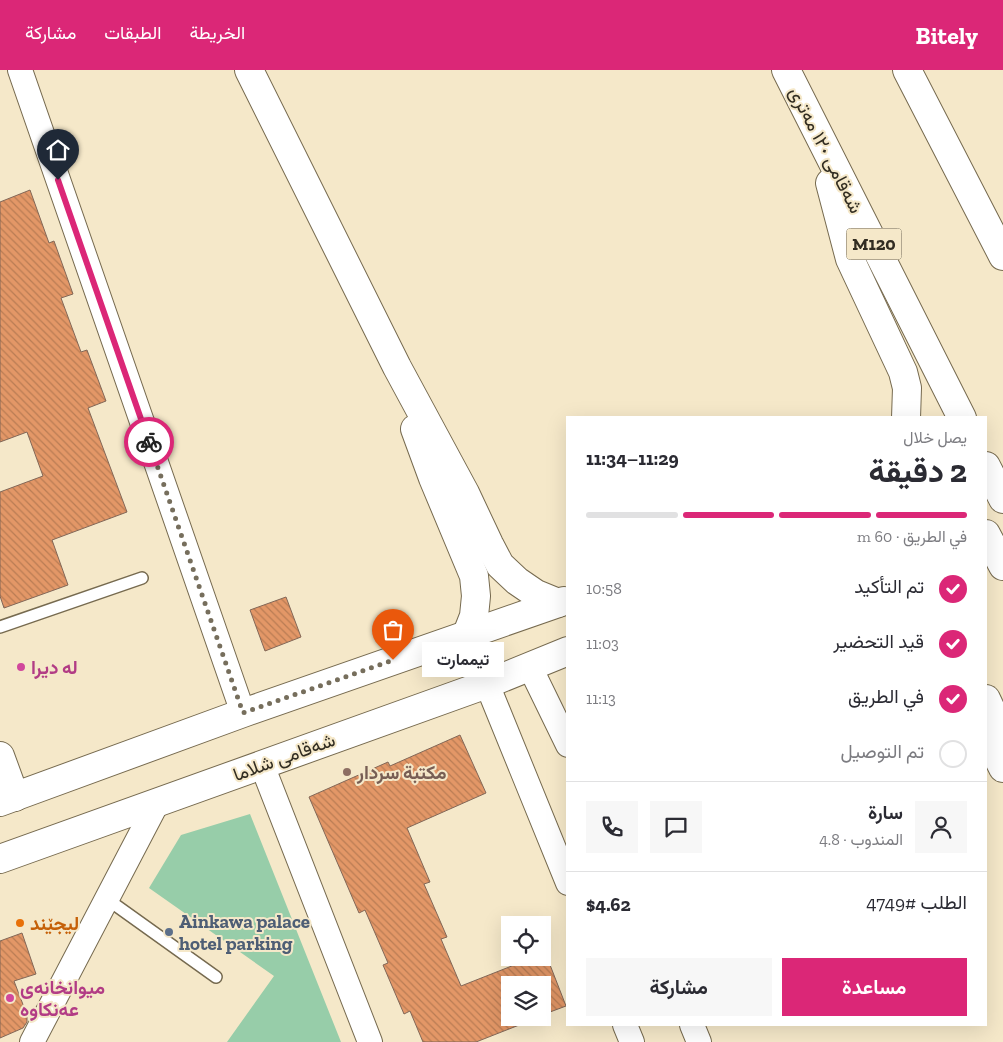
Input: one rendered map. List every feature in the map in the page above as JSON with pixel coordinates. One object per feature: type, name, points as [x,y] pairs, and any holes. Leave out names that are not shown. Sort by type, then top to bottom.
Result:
[{"type":"main road","points":[[249,70],[397,367],[440,445],[500,565],[517,582],[536,594],[562,601]]},
{"type":"main road","name":"شەقامی ١٢٠ مەتری","points":[[786,70],[961,416]]},
{"type":"main road","points":[[907,70],[1003,256]]},
{"type":"main road","points":[[818,133],[850,259],[903,372],[907,388],[906,416]]},
{"type":"main road","points":[[397,367],[415,430],[474,576],[476,596],[474,616],[467,634]]},
{"type":"main road","points":[[987,468],[1003,499]]},
{"type":"main road","points":[[987,536],[1003,566]]},
{"type":"main road","points":[[0,756],[7,799],[243,713],[562,601]]},
{"type":"main road","name":"شەقامی شلاما","points":[[0,859],[487,684],[566,652]]},
{"type":"main road","points":[[987,701],[1003,735]]},
{"type":"main road","points":[[987,736],[1003,768]]},
{"type":"street","points":[[20,70],[243,713]]},
{"type":"street","points":[[530,666],[566,741]]},
{"type":"street","points":[[487,684],[566,878]]},
{"type":"street","points":[[262,765],[370,1042]]},
{"type":"street","points":[[32,1042],[157,803]]},
{"type":"street","points":[[625,1026],[632,1042]]},
{"type":"street","points":[[692,1026],[699,1042]]},
{"type":"lane","points":[[0,628],[142,578]]},
{"type":"lane","points":[[107,900],[216,977]]},
{"type":"green space","points":[[250,814],[341,1042],[227,1042],[274,976],[149,888],[181,835]]},
{"type":"building","points":[[30,190],[49,243],[54,241],[73,294],[61,298],[81,352],[87,350],[106,401],[88,408],[127,512],[52,540],[68,585],[4,608],[0,596],[0,492],[43,476],[27,432],[0,442],[0,202]]},
{"type":"building","points":[[286,597],[301,637],[265,651],[250,610]]},
{"type":"building","points":[[460,735],[486,793],[407,828],[430,882],[424,884],[447,937],[441,939],[461,986],[512,966],[550,966],[566,1006],[551,1012],[551,976],[501,976],[501,1026],[517,1026],[476,1042],[423,1042],[410,1011],[404,1014],[383,965],[388,963],[365,910],[359,913],[309,797],[388,762],[390,766]]},
{"type":"building","name":"میوانخانەی عەنکاوە","points":[[22,933],[36,974],[14,981],[27,1015],[27,1022],[23,1028],[0,1038],[0,941]]},
{"type":"way so far","points":[[149,442],[243,713],[393,660]]},
{"type":"place","name":"تیممارت","points":[[393,660]]},
{"type":"place","name":"له ديرا","points":[[21,667]]},
{"type":"place","name":"مكتبة سردار","points":[[347,772]]},
{"type":"place","name":"لیجێند","points":[[20,923]]},
{"type":"place","name":"Ainkawa palace hotel parking","points":[[169,932]]},
{"type":"place","name":"میوانخانەی عەنکاوە","points":[[10,998]]},
{"type":"route","points":[[58,180],[149,442]]}]
